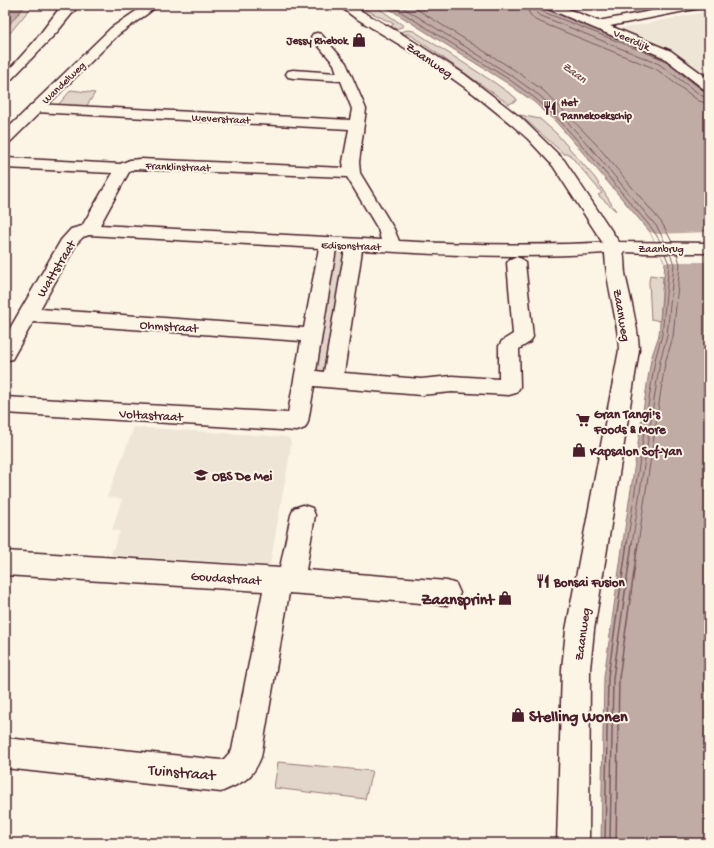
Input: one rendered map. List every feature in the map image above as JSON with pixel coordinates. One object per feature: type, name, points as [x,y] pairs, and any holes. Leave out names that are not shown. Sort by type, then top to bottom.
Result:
[{"type":"street","name":"Wandelweg","points":[[5,139],[121,26],[140,5]]},
{"type":"street","name":"Wandelweg","points":[[121,26],[142,14],[152,5]]},
{"type":"street","name":"Zaanweg","points":[[344,5],[418,50],[482,94],[522,126],[547,150],[562,168],[614,247],[614,262],[629,335],[629,350],[579,638],[576,669],[573,843]]},
{"type":"street","name":"Veerdijk","points":[[548,5],[672,57],[709,86]]},
{"type":"street","points":[[598,25],[700,5]]},
{"type":"street","points":[[704,5],[709,7]]},
{"type":"street","points":[[317,37],[340,63],[359,110],[351,162],[352,173],[386,229],[392,246]]},
{"type":"street","points":[[293,74],[346,77]]},
{"type":"street","name":"Weverstraat","points":[[36,108],[357,125]]},
{"type":"street","name":"Franklinstraat","points":[[5,163],[123,169],[130,165],[140,164],[352,173]]},
{"type":"street","name":"Wattstraat","points":[[5,354],[70,240],[77,233],[89,230],[123,169]]},
{"type":"street","name":"Edisonstraat","points":[[89,230],[328,244],[515,252],[614,247]]},
{"type":"street","points":[[328,244],[304,378],[421,387],[452,384],[509,387],[509,346],[523,337],[516,263]]},
{"type":"street","points":[[333,380],[354,245]]},
{"type":"street","name":"Zaanbrug","points":[[614,247],[659,249],[709,248]]},
{"type":"street","name":"Ohmstraat","points":[[27,315],[311,335]]},
{"type":"street","name":"Voltastraat","points":[[5,405],[297,422],[304,378]]},
{"type":"street","name":"Tuinstraat","points":[[5,753],[221,776],[235,770],[246,758],[285,581],[302,515]]},
{"type":"street","name":"Goudastraat","points":[[5,563],[447,593]]},
{"type":"shaded area","points":[[26,5],[33,5],[5,39],[5,29]]},
{"type":"shaded area","points":[[356,5],[374,5],[404,26],[396,29],[391,26],[394,24]]},
{"type":"shaded area","points":[[618,5],[638,5],[646,10],[669,8],[640,13]]},
{"type":"shaded area","points":[[709,11],[709,77],[686,61],[608,31]]},
{"type":"shaded area","points":[[408,30],[414,31],[495,83],[516,98],[516,101],[509,104],[409,34],[400,32]]},
{"type":"shaded area","points":[[71,90],[95,93],[86,107],[58,105]]},
{"type":"shaded area","points":[[520,115],[540,119],[557,134],[595,178],[616,211],[598,195],[602,193],[569,154],[564,154]]},
{"type":"shaded area","points":[[331,248],[349,250],[324,372],[316,372],[312,366]]},
{"type":"shaded area","points":[[650,275],[663,277],[660,321],[651,319]]},
{"type":"shaded area","name":"OBS De Mei","points":[[134,427],[288,437],[291,442],[290,453],[270,565],[111,555],[120,531],[112,530],[122,499],[107,497]]},
{"type":"shaded area","points":[[278,762],[372,771],[365,799],[274,788]]},
{"type":"water","points":[[5,5],[26,5],[5,29]]},
{"type":"water","name":"Zaan","points":[[383,5],[538,5],[664,56],[709,90],[709,843],[601,843],[604,677],[651,359],[659,335],[665,263],[650,232],[556,122],[534,102],[507,83]]},
{"type":"pier","points":[[650,232],[657,234],[709,232],[709,262],[665,263]]},
{"type":"railway","points":[[5,73],[33,42],[61,5]]},
{"type":"railway","points":[[5,87],[58,32],[80,5]]},
{"type":"place","name":"Jessy Rhebok","points":[[359,40]]},
{"type":"place","name":"Het Pannekoekschip","points":[[550,108]]},
{"type":"place","name":"Gran Tangi's Foods & More","points":[[583,420]]},
{"type":"place","name":"Kapsalon Sof-Yan","points":[[579,450]]},
{"type":"place","name":"OBS De Mei","points":[[201,475]]},
{"type":"place","name":"Bonsai Fusion","points":[[543,581]]},
{"type":"place","name":"Zaansprint","points":[[505,598]]},
{"type":"place","name":"Stelling Wonen","points":[[518,715]]}]
